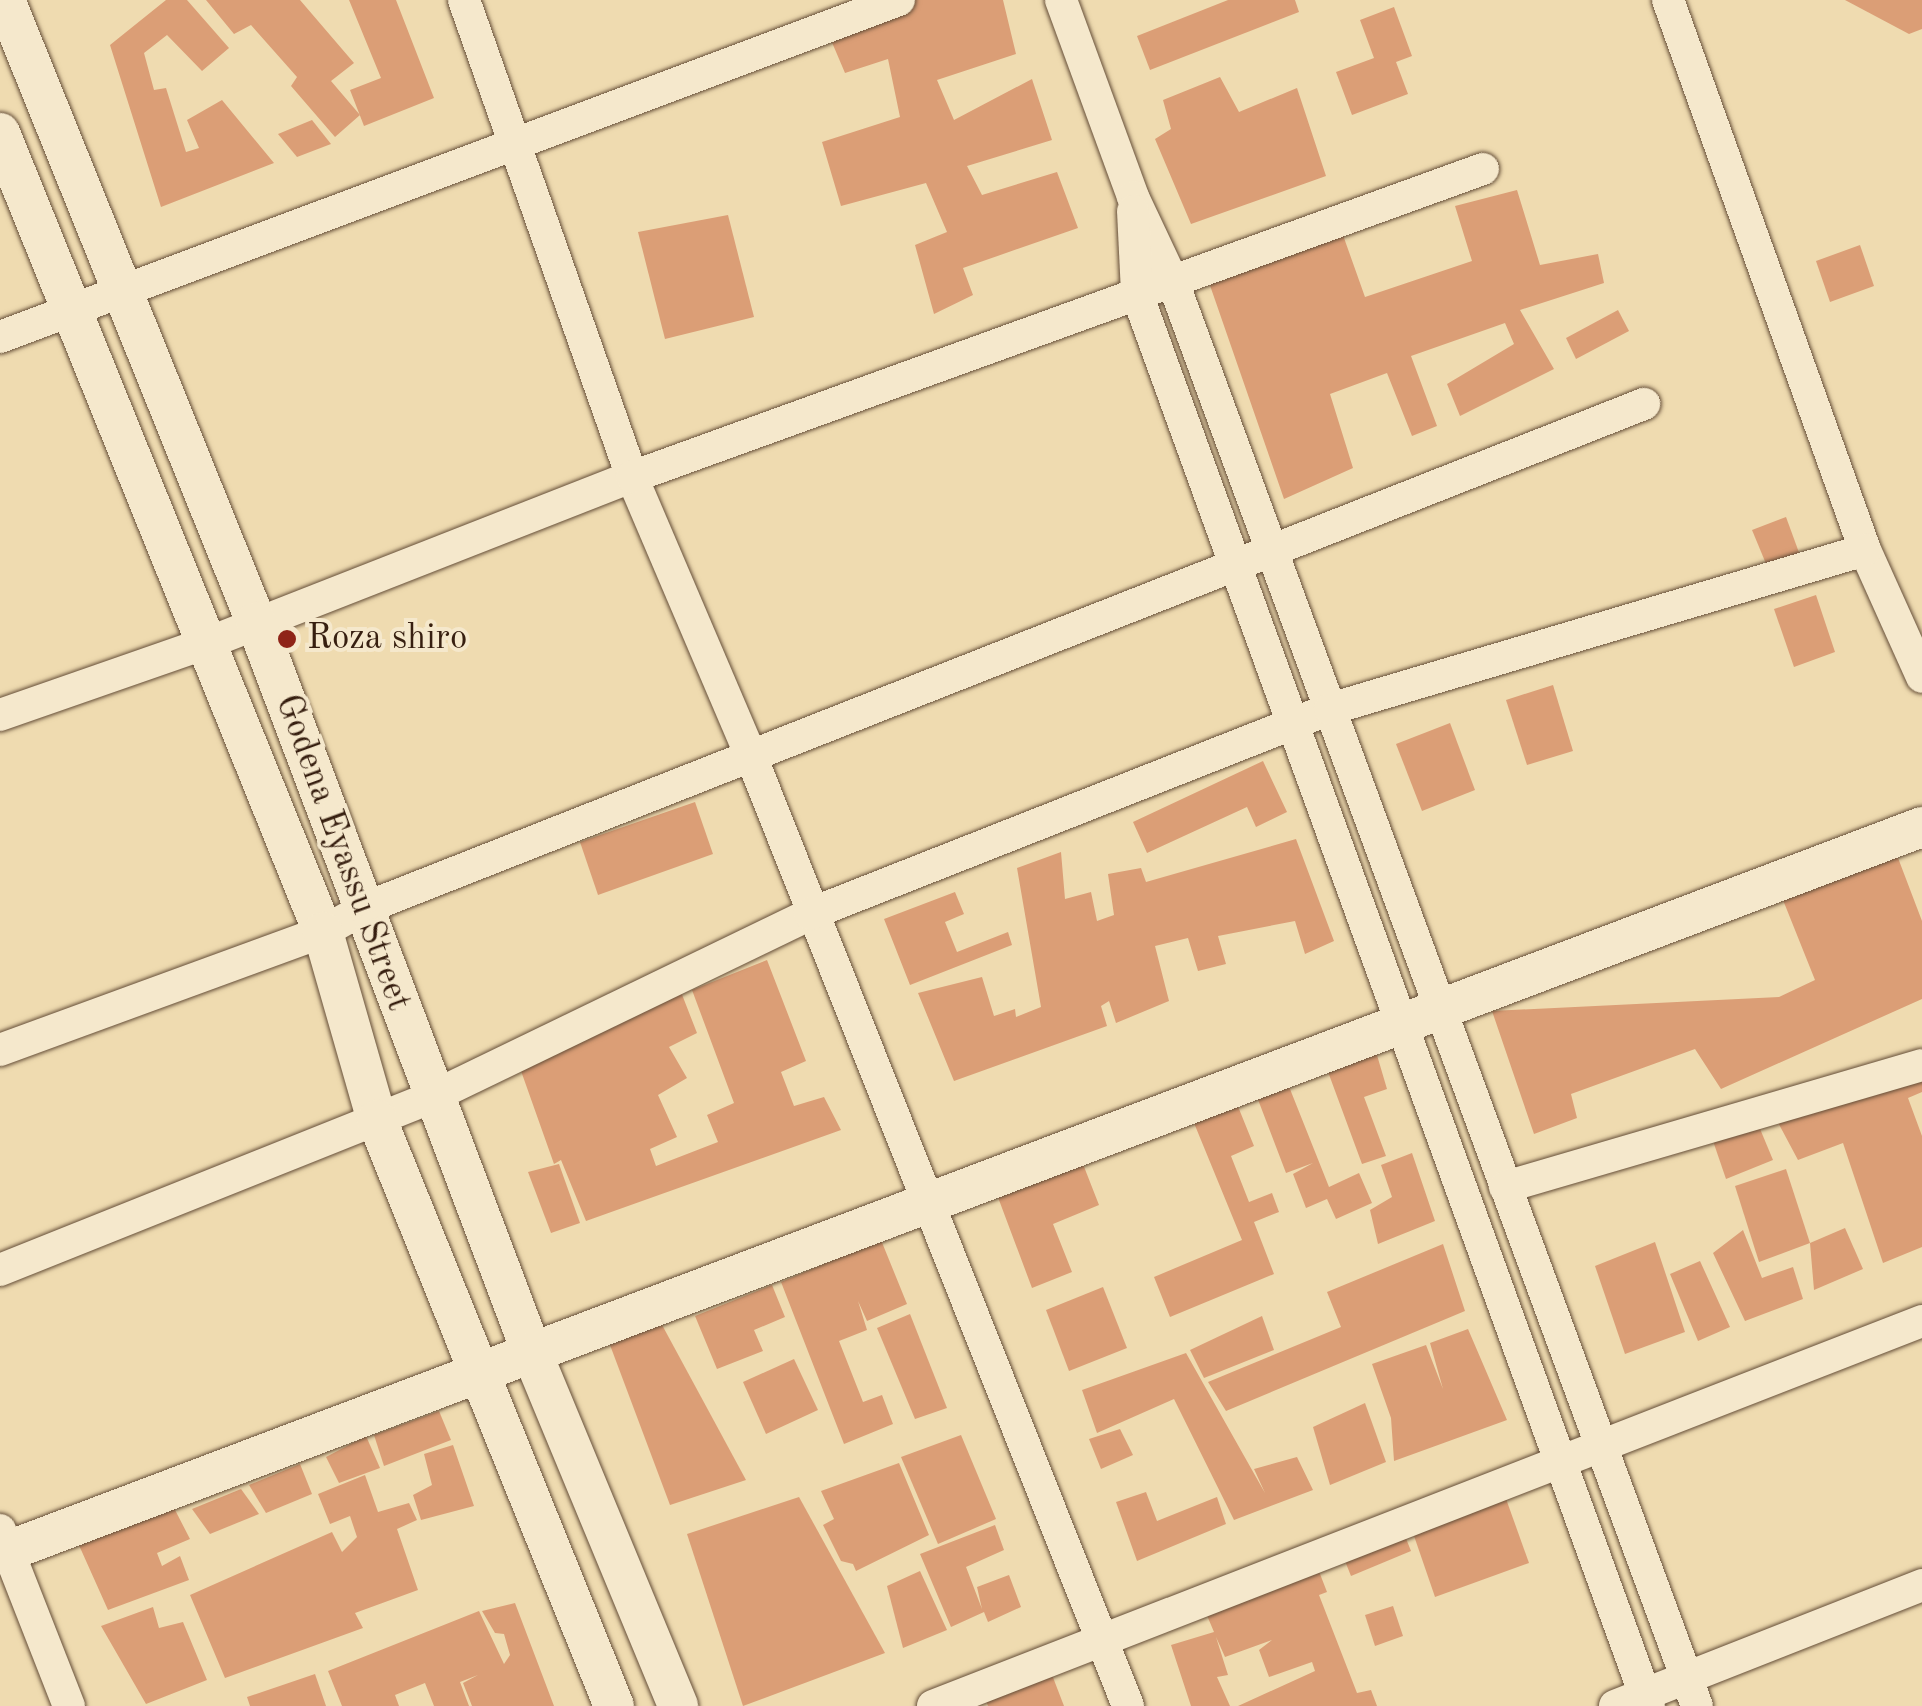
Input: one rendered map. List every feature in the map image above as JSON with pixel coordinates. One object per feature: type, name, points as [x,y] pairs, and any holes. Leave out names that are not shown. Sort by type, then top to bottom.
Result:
[{"type":"street","name":"Godena Eyassu Street","points":[[5,0],[256,622],[432,1097],[532,1353],[678,1706]]},
{"type":"street","points":[[464,0],[632,477],[751,756],[925,1205],[1128,1706]]},
{"type":"street","points":[[0,338],[899,0]]},
{"type":"street","points":[[1061,0],[1133,197],[1174,282],[1692,1692]]},
{"type":"street","points":[[1668,0],[1864,550],[1922,677]]},
{"type":"street","name":"Godena Eyassu Street","points":[[0,133],[210,642],[324,932],[377,1120],[484,1371],[614,1706]]},
{"type":"street","points":[[0,715],[210,642],[632,477],[1483,169]]},
{"type":"street","points":[[1133,197],[1138,294],[1560,1462],[1637,1702],[1692,1692],[1922,1585]]},
{"type":"street","points":[[0,1050],[324,932],[365,908],[1644,404]]},
{"type":"street","points":[[0,1270],[432,1097],[810,914],[1330,709],[1864,550]]},
{"type":"street","points":[[69,1706],[3,1545],[484,1371],[1922,828]]},
{"type":"street","points":[[1505,1187],[1922,1065]]},
{"type":"street","points":[[934,1706],[1922,1321]]},
{"type":"building","points":[[166,0],[187,0],[229,48],[202,71],[167,35],[144,53],[154,90],[166,88],[186,152],[199,148],[187,120],[222,100],[274,163],[161,207],[110,45]]},
{"type":"building","points":[[206,0],[300,0],[354,63],[331,81],[360,115],[335,137],[291,86],[297,77],[251,25],[234,34]]},
{"type":"building","points":[[349,0],[396,0],[434,98],[364,126],[350,90],[381,78]]},
{"type":"building","points":[[914,0],[1003,0],[1016,54],[937,80],[954,120],[1032,79],[1052,140],[967,166],[982,195],[1057,172],[1078,228],[963,268],[973,295],[934,314],[915,245],[947,232],[926,183],[841,206],[822,142],[900,117],[888,59],[845,73],[828,33]]},
{"type":"building","points":[[1228,0],[1295,0],[1299,12],[1150,70],[1137,36]]},
{"type":"building","points":[[1845,0],[1922,0],[1922,29],[1909,34]]},
{"type":"building","points":[[1394,7],[1412,56],[1396,62],[1408,94],[1352,115],[1336,72],[1374,58],[1360,20]]},
{"type":"building","points":[[1220,77],[1239,112],[1297,88],[1326,176],[1191,224],[1155,139],[1171,129],[1163,100]]},
{"type":"building","points":[[312,120],[331,144],[297,157],[278,134]]},
{"type":"building","points":[[1517,190],[1540,265],[1598,254],[1604,283],[1520,310],[1554,369],[1460,416],[1447,384],[1514,344],[1505,323],[1411,356],[1437,426],[1412,436],[1387,373],[1330,394],[1353,468],[1284,499],[1205,271],[1338,221],[1365,297],[1472,261],[1455,206]]},
{"type":"building","points":[[728,215],[754,317],[665,339],[638,232]]},
{"type":"building","points":[[1860,245],[1874,286],[1830,302],[1816,261]]},
{"type":"building","points":[[1618,310],[1629,331],[1576,359],[1566,338]]},
{"type":"building","points":[[1786,517],[1801,558],[1769,571],[1752,530]]},
{"type":"building","points":[[1816,595],[1835,652],[1794,667],[1774,609]]},
{"type":"building","points":[[1553,685],[1573,751],[1527,765],[1506,700]]},
{"type":"building","points":[[1450,723],[1475,790],[1422,811],[1396,744]]},
{"type":"building","points":[[1263,761],[1287,812],[1256,827],[1247,807],[1147,853],[1133,822]]},
{"type":"building","points":[[695,802],[713,854],[598,895],[580,842]]},
{"type":"building","points":[[1296,839],[1334,941],[1305,954],[1295,921],[1218,936],[1226,964],[1198,971],[1188,938],[1155,946],[1169,1001],[1116,1023],[1109,1001],[1101,1006],[1107,1026],[954,1081],[918,993],[982,977],[994,1016],[1015,1009],[1016,1017],[1041,1007],[1017,868],[1061,852],[1065,899],[1091,892],[1097,921],[1114,915],[1108,874],[1141,868],[1146,882]]},
{"type":"building","points":[[1895,850],[1922,921],[1922,999],[1721,1089],[1695,1049],[1571,1094],[1577,1118],[1534,1134],[1492,1011],[1779,997],[1815,980],[1783,900]]},
{"type":"building","points":[[955,892],[964,914],[945,922],[957,952],[1008,932],[1012,945],[910,985],[884,919]]},
{"type":"building","points":[[767,960],[806,1061],[781,1072],[794,1106],[824,1097],[841,1130],[586,1221],[561,1160],[554,1164],[515,1054],[681,992],[697,1033],[669,1047],[687,1078],[658,1095],[677,1137],[650,1149],[656,1166],[718,1142],[707,1115],[734,1103],[692,990]]},
{"type":"building","points":[[1374,1045],[1387,1089],[1364,1097],[1386,1156],[1362,1164],[1324,1061]]},
{"type":"building","points":[[1922,1060],[1922,1092],[1908,1098],[1922,1136],[1922,1247],[1883,1263],[1843,1143],[1798,1160],[1774,1115]]},
{"type":"building","points":[[1288,1084],[1329,1187],[1359,1173],[1372,1203],[1336,1219],[1327,1199],[1306,1208],[1293,1174],[1313,1163],[1286,1173],[1257,1097]]},
{"type":"building","points":[[1237,1104],[1254,1146],[1231,1156],[1249,1202],[1272,1193],[1279,1212],[1254,1222],[1274,1274],[1170,1317],[1154,1277],[1242,1240],[1194,1123]]},
{"type":"building","points":[[1758,1124],[1773,1160],[1726,1179],[1712,1138]]},
{"type":"building","points":[[1412,1153],[1435,1221],[1378,1244],[1370,1210],[1392,1197],[1381,1165]]},
{"type":"building","points":[[1081,1159],[1099,1205],[1053,1224],[1072,1272],[1032,1288],[996,1192]]},
{"type":"building","points":[[559,1164],[580,1223],[551,1233],[528,1172]]},
{"type":"building","points":[[1786,1169],[1810,1243],[1759,1262],[1735,1186]]},
{"type":"building","points":[[1845,1228],[1863,1269],[1814,1290],[1810,1243]]},
{"type":"building","points":[[1743,1230],[1762,1278],[1793,1267],[1803,1299],[1745,1321],[1713,1253]]},
{"type":"building","points":[[881,1240],[907,1304],[867,1321],[858,1301],[867,1330],[839,1341],[863,1402],[882,1395],[893,1424],[844,1444],[781,1282]]},
{"type":"building","points":[[1655,1242],[1685,1332],[1625,1354],[1595,1266]]},
{"type":"building","points":[[1443,1244],[1465,1311],[1226,1411],[1208,1382],[1341,1327],[1327,1292]]},
{"type":"building","points":[[1700,1261],[1730,1327],[1698,1341],[1670,1274]]},
{"type":"building","points":[[772,1285],[785,1317],[754,1330],[763,1351],[717,1369],[695,1316]]},
{"type":"building","points":[[1103,1287],[1127,1348],[1069,1371],[1046,1310]]},
{"type":"building","points":[[910,1314],[947,1408],[915,1419],[877,1328]]},
{"type":"building","points":[[1262,1316],[1274,1350],[1204,1378],[1190,1350]]},
{"type":"building","points":[[661,1323],[746,1480],[670,1505],[610,1345]]},
{"type":"building","points":[[1468,1329],[1507,1420],[1394,1461],[1391,1418],[1372,1364],[1426,1345],[1443,1389],[1430,1343]]},
{"type":"building","points":[[1186,1353],[1265,1493],[1254,1469],[1297,1457],[1313,1490],[1234,1520],[1174,1399],[1097,1433],[1082,1390]]},
{"type":"building","points":[[794,1359],[818,1410],[766,1434],[743,1382]]},
{"type":"building","points":[[1365,1403],[1386,1462],[1330,1485],[1313,1427]]},
{"type":"building","points":[[439,1411],[451,1440],[384,1466],[374,1435]]},
{"type":"building","points":[[1120,1429],[1133,1455],[1101,1469],[1089,1439]]},
{"type":"building","points":[[961,1435],[996,1519],[938,1544],[901,1457]]},
{"type":"building","points":[[366,1436],[380,1468],[339,1483],[326,1457]]},
{"type":"building","points":[[453,1445],[474,1506],[421,1520],[413,1495],[432,1485],[424,1454]]},
{"type":"building","points":[[899,1463],[929,1535],[856,1571],[853,1564],[841,1561],[823,1525],[834,1519],[821,1491]]},
{"type":"building","points":[[300,1464],[312,1494],[266,1513],[249,1485]]},
{"type":"building","points":[[365,1475],[378,1512],[409,1503],[417,1520],[397,1529],[418,1590],[355,1613],[363,1628],[225,1678],[190,1595],[332,1532],[342,1552],[357,1537],[350,1516],[330,1524],[318,1494]]},
{"type":"building","points":[[241,1489],[259,1514],[210,1534],[192,1509]]},
{"type":"building","points":[[1146,1492],[1157,1521],[1217,1497],[1226,1524],[1137,1561],[1116,1502]]},
{"type":"building","points":[[1505,1496],[1529,1563],[1435,1597],[1412,1530]]},
{"type":"building","points":[[799,1497],[885,1653],[743,1706],[687,1534]]},
{"type":"building","points":[[173,1506],[190,1539],[157,1553],[162,1566],[180,1556],[189,1580],[108,1610],[78,1543]]},
{"type":"building","points":[[1397,1516],[1411,1551],[1351,1576],[1337,1541]]},
{"type":"building","points":[[995,1525],[1004,1550],[966,1567],[982,1609],[977,1587],[1009,1575],[1021,1607],[988,1622],[984,1612],[951,1627],[920,1554]]},
{"type":"building","points":[[1315,1561],[1327,1592],[1319,1595],[1357,1693],[1371,1690],[1377,1706],[1238,1706],[1315,1671],[1312,1662],[1269,1677],[1259,1650],[1272,1640],[1225,1657],[1216,1637],[1228,1675],[1217,1677],[1230,1706],[1191,1706],[1171,1645],[1214,1632],[1200,1599]]},
{"type":"building","points":[[920,1571],[947,1630],[903,1648],[887,1586]]},
{"type":"building","points":[[515,1603],[554,1706],[472,1706],[463,1683],[478,1675],[460,1682],[469,1706],[434,1706],[425,1683],[395,1695],[399,1706],[342,1706],[328,1671],[479,1611],[504,1664],[510,1655],[504,1634],[495,1633],[482,1611]]},
{"type":"building","points":[[1393,1606],[1403,1636],[1375,1646],[1365,1615]]},
{"type":"building","points":[[153,1607],[159,1628],[183,1622],[207,1680],[146,1704],[101,1626]]},
{"type":"building","points":[[1049,1667],[1064,1706],[988,1706],[984,1695]]},
{"type":"building","points":[[315,1674],[326,1706],[250,1706],[247,1697]]},
{"type":"place","name":"Roza shiro","points":[[287,639]]}]
